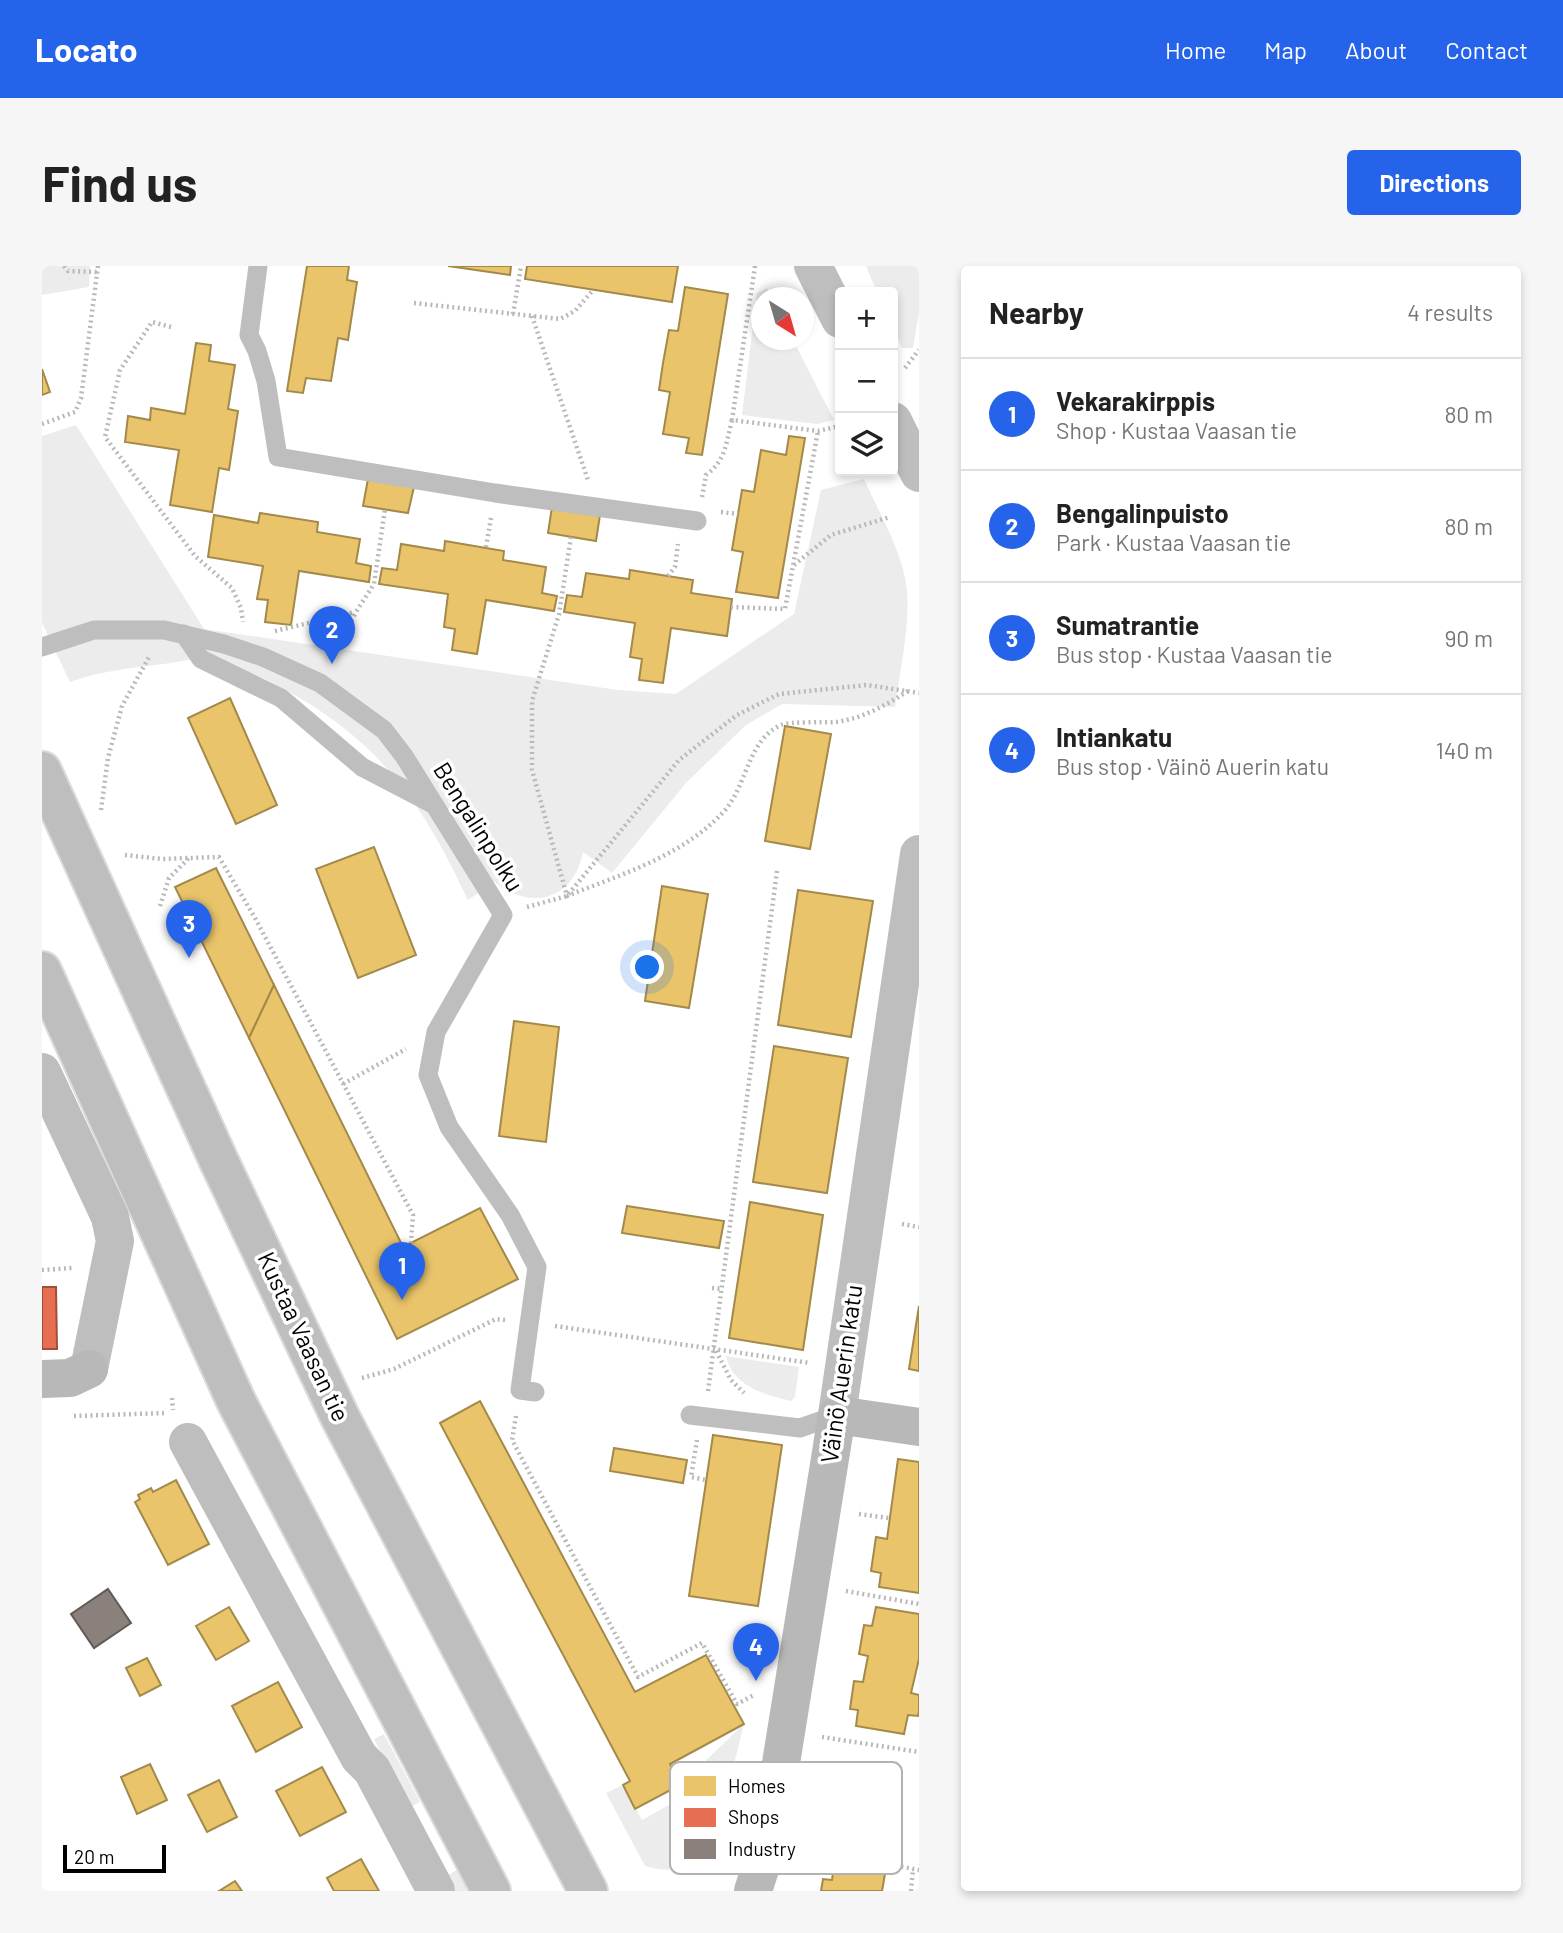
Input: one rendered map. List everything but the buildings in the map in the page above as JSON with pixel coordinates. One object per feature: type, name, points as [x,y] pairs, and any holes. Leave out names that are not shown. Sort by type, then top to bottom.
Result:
[{"type":"main road","points":[[813,266],[835,309]]},
{"type":"main road","points":[[903,422],[919,473]]},
{"type":"main road","name":"Kustaa Vaasan tie","points":[[42,771],[218,1159],[341,1417],[588,1891]]},
{"type":"main road","name":"Väinö Auerin katu","points":[[837,1415],[919,854]]},
{"type":"main road","points":[[42,971],[236,1401],[491,1891]]},
{"type":"main road","points":[[42,1072],[110,1217],[115,1241],[89,1369]]},
{"type":"main road","points":[[181,1427],[359,1756],[372,1770],[436,1891]]},
{"type":"street","points":[[42,1379],[70,1378],[89,1369]]},
{"type":"street","points":[[837,1415],[919,1427]]},
{"type":"street","name":"Väinö Auerin katu","points":[[781,1762],[837,1415]]},
{"type":"street","name":"Väinö Auerin katu","points":[[753,1891],[758,1874]]},
{"type":"lane","points":[[258,266],[249,335],[266,381],[278,457],[597,508],[697,521]]},
{"type":"lane","name":"Bengalinpolku","points":[[42,647],[94,630],[164,630],[224,643],[320,683],[384,730],[404,755],[503,915],[436,1032],[428,1075],[449,1127],[510,1215],[537,1267],[529,1322],[527,1391]]},
{"type":"lane","points":[[184,634],[201,659],[281,698],[362,767],[435,805]]},
{"type":"lane","points":[[695,1416],[800,1427],[837,1415]]},
{"type":"path","points":[[42,424],[75,412],[81,398],[97,269],[68,271],[64,266]]},
{"type":"path","points":[[513,314],[521,266]]},
{"type":"path","points":[[697,521],[706,475],[719,465],[725,454],[755,266]]},
{"type":"path","points":[[414,303],[560,319],[575,311],[593,290]]},
{"type":"path","points":[[532,316],[597,508]]},
{"type":"path","points":[[171,327],[152,322],[120,370],[105,437],[195,556],[232,589],[241,608],[243,623],[224,643]]},
{"type":"path","points":[[905,368],[919,350]]},
{"type":"path","points":[[732,420],[818,431],[835,427]]},
{"type":"path","points":[[731,607],[785,609],[818,431]]},
{"type":"path","points":[[320,683],[356,612],[374,584],[385,509]]},
{"type":"path","points":[[793,566],[831,535],[890,517]]},
{"type":"path","points":[[567,896],[532,770],[532,701],[559,614],[572,537]]},
{"type":"path","points":[[224,643],[356,612]]},
{"type":"path","points":[[101,811],[108,758],[122,706],[164,630]]},
{"type":"path","points":[[567,896],[680,760],[737,715],[779,694],[867,685],[919,693]]},
{"type":"path","points":[[503,915],[567,896],[651,863],[697,835],[727,808],[758,745],[782,724],[838,722],[864,715],[908,691]]},
{"type":"path","points":[[125,855],[162,859],[219,857],[255,918],[413,1215],[411,1243]]},
{"type":"path","points":[[160,906],[170,878],[190,857]]},
{"type":"path","points":[[706,1480],[691,1477],[695,1416],[716,1350],[777,871]]},
{"type":"path","points":[[343,1084],[436,1032]]},
{"type":"path","points":[[894,1223],[919,1227]]},
{"type":"path","points":[[42,1270],[76,1268]]},
{"type":"path","points":[[712,1288],[723,1289]]},
{"type":"path","points":[[368,1377],[394,1369],[496,1319],[812,1363]]},
{"type":"path","points":[[527,1391],[512,1440],[638,1676],[702,1643],[737,1704],[754,1695]]},
{"type":"path","points":[[63,1416],[181,1427],[172,1398]]},
{"type":"path","points":[[859,1514],[889,1518]]},
{"type":"path","points":[[846,1591],[919,1604]]},
{"type":"path","points":[[822,1737],[919,1752]]},
{"type":"path","points":[[911,1891],[916,1870]]},
{"type":"shaded area","points":[[42,266],[90,266],[89,287],[42,295]]},
{"type":"shaded area","points":[[866,266],[919,266],[919,313],[913,348],[902,348],[898,339],[898,287],[875,287]]},
{"type":"shaded area","points":[[751,342],[751,350],[798,350],[834,420],[817,424],[742,415]]},
{"type":"shaded area","points":[[76,425],[204,629],[618,690],[676,694],[794,614],[821,490],[864,479],[896,547],[907,590],[906,634],[895,707],[782,704],[746,725],[686,783],[612,873],[583,852],[571,881],[549,896],[523,897],[495,882],[468,900],[434,834],[395,778],[373,753],[347,730],[284,689],[233,666],[200,659],[116,670],[70,682],[42,623],[42,436]]},
{"type":"shaded area","points":[[726,1356],[799,1367],[795,1397],[791,1401],[751,1388],[735,1375]]},
{"type":"shaded area","points":[[744,1724],[734,1762],[704,1762]]},
{"type":"shaded area","points":[[384,1734],[420,1802],[410,1807],[374,1739]]},
{"type":"shaded area","points":[[623,1785],[642,1820],[670,1804],[670,1870],[645,1866],[606,1793]]},
{"type":"shaded area","points":[[457,1870],[468,1891],[456,1891],[448,1875]]},
{"type":"place","name":"Bengalinpuisto","points":[[332,664]]},
{"type":"place","name":"Sumatrantie","points":[[189,958]]},
{"type":"place","name":"Vekarakirppis","points":[[402,1300]]},
{"type":"place","name":"Intiankatu","points":[[756,1681]]}]
